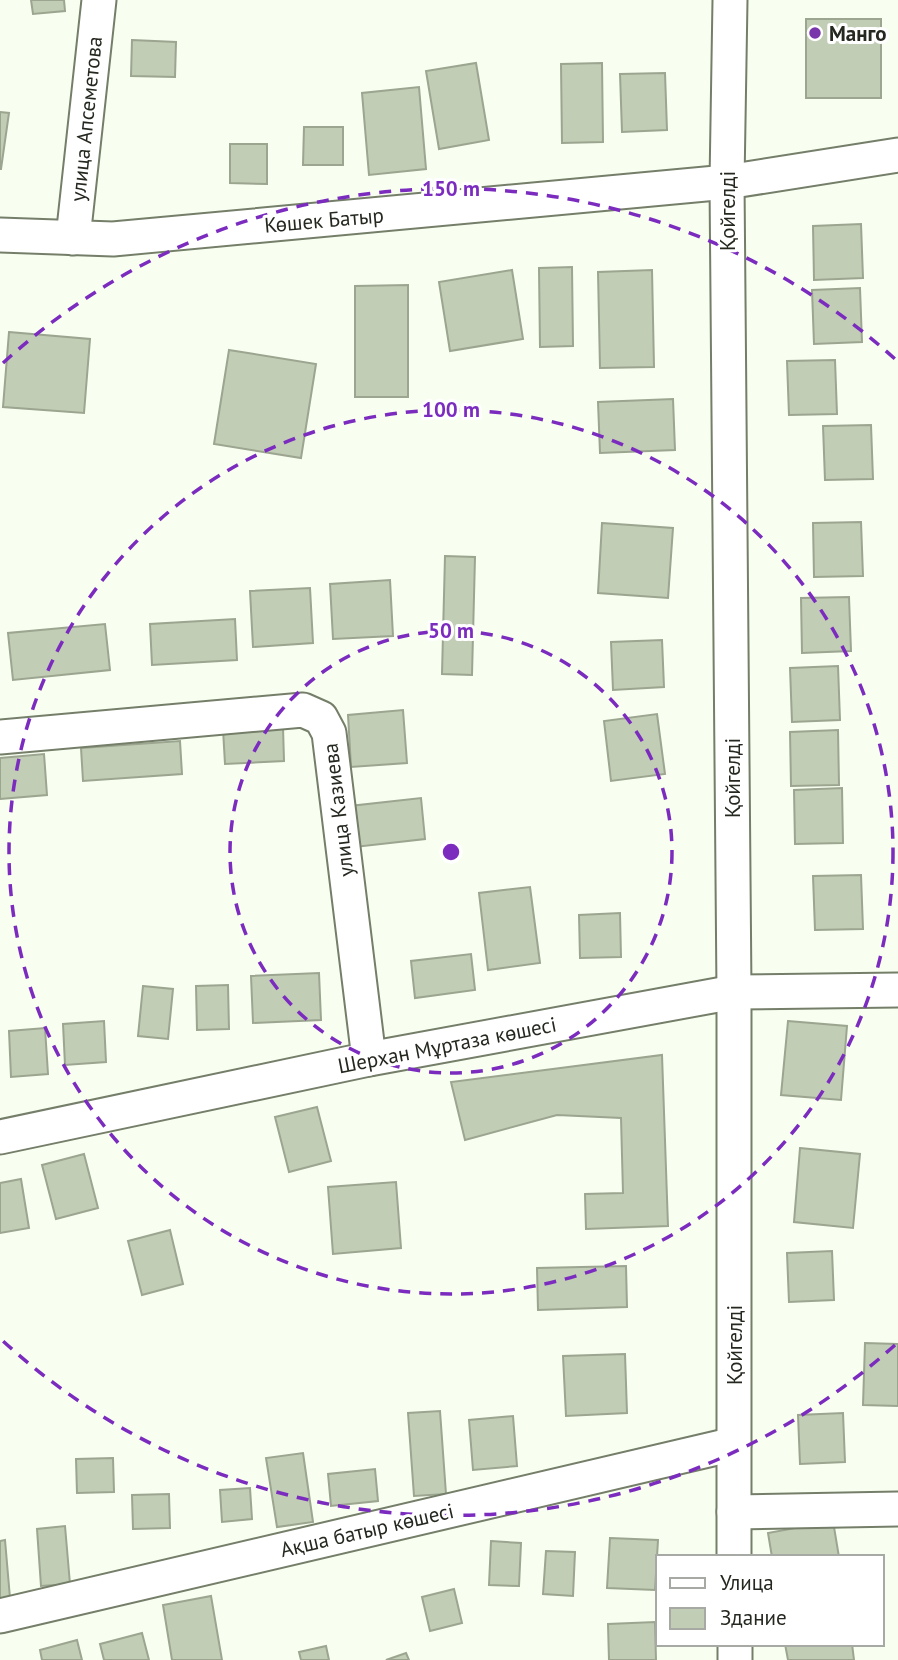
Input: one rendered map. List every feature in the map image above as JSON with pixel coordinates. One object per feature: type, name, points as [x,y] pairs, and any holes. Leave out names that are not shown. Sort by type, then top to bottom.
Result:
[{"type":"street","name":"улица Апсеметова","points":[[73,238],[99,0]]},
{"type":"street","name":"Қойгелді","points":[[730,0],[727,182],[734,992],[734,1555]]},
{"type":"street","name":"Көшек Батыр","points":[[0,235],[113,239],[727,182],[898,155]]},
{"type":"street","name":"улица Казиева","points":[[0,737],[303,710],[321,718],[329,733],[369,1059]]},
{"type":"street","name":"Шерхан Мұртаза көшесі","points":[[0,1138],[369,1059],[734,992],[898,990]]},
{"type":"street","name":"Ақша батыр көшесі","points":[[0,1616],[734,1444]]},
{"type":"street","points":[[734,1512],[898,1509]]},
{"type":"building","points":[[31,0],[64,0],[65,11],[33,14]]},
{"type":"building","points":[[806,19],[881,19],[881,98],[806,98]]},
{"type":"building","points":[[132,40],[176,42],[175,77],[131,76]]},
{"type":"building","points":[[476,63],[489,140],[439,149],[426,71]]},
{"type":"building","points":[[602,63],[603,142],[562,143],[561,64]]},
{"type":"building","points":[[665,73],[667,130],[622,132],[620,74]]},
{"type":"building","points":[[419,87],[426,169],[369,175],[362,93]]},
{"type":"building","points":[[0,112],[9,113],[1,169],[0,169]]},
{"type":"building","points":[[304,127],[343,127],[343,165],[303,165]]},
{"type":"building","points":[[230,144],[267,144],[267,184],[230,183]]},
{"type":"building","points":[[861,224],[863,278],[814,280],[813,226]]},
{"type":"building","points":[[572,267],[573,346],[540,347],[539,268]]},
{"type":"building","points":[[512,270],[523,339],[450,351],[439,282]]},
{"type":"building","points":[[652,270],[654,367],[600,368],[598,272]]},
{"type":"building","points":[[408,285],[408,397],[355,397],[355,286]]},
{"type":"building","points":[[860,288],[862,342],[814,344],[812,290]]},
{"type":"building","points":[[9,332],[90,339],[84,413],[3,407]]},
{"type":"building","points":[[229,350],[316,364],[301,458],[214,444]]},
{"type":"building","points":[[835,360],[837,414],[789,415],[787,361]]},
{"type":"building","points":[[673,399],[675,450],[600,453],[598,402]]},
{"type":"building","points":[[871,425],[873,479],[825,480],[823,426]]},
{"type":"building","points":[[861,522],[863,576],[814,577],[813,523]]},
{"type":"building","points":[[602,523],[673,528],[668,598],[598,593]]},
{"type":"building","points":[[445,556],[475,557],[472,675],[442,674]]},
{"type":"building","points":[[390,580],[393,636],[333,639],[330,584]]},
{"type":"building","points":[[310,588],[313,643],[253,647],[250,591]]},
{"type":"building","points":[[849,597],[851,651],[802,653],[801,598]]},
{"type":"building","points":[[235,619],[237,660],[152,665],[150,624]]},
{"type":"building","points":[[105,624],[110,670],[13,680],[8,633]]},
{"type":"building","points":[[662,640],[664,687],[613,690],[611,642]]},
{"type":"building","points":[[838,666],[840,720],[792,722],[790,668]]},
{"type":"building","points":[[403,710],[407,763],[351,767],[348,715]]},
{"type":"building","points":[[657,714],[665,774],[611,781],[604,721]]},
{"type":"building","points":[[283,727],[284,761],[225,764],[223,729]]},
{"type":"building","points":[[838,730],[839,785],[791,786],[790,732]]},
{"type":"building","points":[[180,741],[182,774],[83,781],[81,748]]},
{"type":"building","points":[[44,754],[47,795],[0,799],[0,758]]},
{"type":"building","points":[[842,788],[843,843],[795,844],[794,790]]},
{"type":"building","points":[[421,798],[425,839],[355,847],[350,806]]},
{"type":"building","points":[[861,875],[863,929],[815,930],[813,876]]},
{"type":"building","points":[[530,887],[540,963],[488,970],[479,893]]},
{"type":"building","points":[[620,913],[621,957],[580,958],[579,915]]},
{"type":"building","points":[[471,954],[475,990],[415,998],[411,961]]},
{"type":"building","points":[[319,973],[321,1020],[253,1023],[251,976]]},
{"type":"building","points":[[228,985],[229,1029],[197,1030],[196,986]]},
{"type":"building","points":[[143,986],[173,989],[168,1039],[138,1036]]},
{"type":"building","points":[[104,1021],[106,1062],[65,1065],[63,1024]]},
{"type":"building","points":[[788,1021],[847,1026],[841,1100],[781,1095]]},
{"type":"building","points":[[45,1028],[48,1074],[11,1077],[9,1031]]},
{"type":"building","points":[[662,1055],[668,1226],[586,1229],[585,1194],[623,1193],[621,1118],[557,1115],[465,1140],[451,1082]]},
{"type":"building","points":[[317,1107],[331,1161],[289,1172],[275,1117]]},
{"type":"building","points":[[800,1148],[860,1154],[853,1228],[794,1222]]},
{"type":"building","points":[[84,1154],[98,1208],[56,1219],[42,1165]]},
{"type":"building","points":[[21,1179],[29,1228],[0,1233],[0,1183]]},
{"type":"building","points":[[396,1182],[401,1248],[333,1254],[328,1187]]},
{"type":"building","points":[[170,1230],[183,1284],[142,1295],[128,1241]]},
{"type":"building","points":[[832,1251],[834,1300],[789,1302],[787,1253]]},
{"type":"building","points":[[626,1266],[627,1307],[538,1310],[537,1268]]},
{"type":"building","points":[[865,1343],[898,1344],[898,1406],[863,1405]]},
{"type":"building","points":[[625,1354],[627,1413],[566,1416],[563,1356]]},
{"type":"building","points":[[440,1411],[446,1494],[414,1496],[408,1413]]},
{"type":"building","points":[[843,1413],[845,1462],[800,1464],[798,1415]]},
{"type":"building","points":[[513,1416],[517,1466],[473,1470],[469,1420]]},
{"type":"building","points":[[303,1453],[313,1522],[277,1527],[266,1458]]},
{"type":"building","points":[[113,1458],[114,1492],[77,1493],[76,1459]]},
{"type":"building","points":[[375,1469],[378,1501],[331,1506],[328,1474]]},
{"type":"building","points":[[250,1488],[252,1519],[222,1522],[220,1490]]},
{"type":"building","points":[[169,1494],[170,1528],[133,1529],[132,1495]]},
{"type":"building","points":[[833,1521],[839,1555],[772,1555],[768,1533]]},
{"type":"building","points":[[65,1526],[70,1584],[41,1586],[37,1529]]},
{"type":"building","points":[[610,1538],[658,1540],[655,1590],[607,1588]]},
{"type":"building","points":[[5,1540],[10,1598],[0,1599],[0,1541]]},
{"type":"building","points":[[491,1541],[521,1543],[519,1586],[489,1585]]},
{"type":"building","points":[[546,1551],[575,1552],[573,1596],[543,1594]]},
{"type":"building","points":[[454,1589],[462,1623],[430,1631],[422,1597]]},
{"type":"building","points":[[211,1596],[222,1660],[172,1660],[163,1605]]},
{"type":"building","points":[[655,1622],[656,1660],[609,1660],[608,1624]]},
{"type":"building","points":[[142,1633],[149,1660],[104,1660],[100,1644]]},
{"type":"building","points":[[77,1640],[82,1660],[42,1660],[40,1650]]},
{"type":"building","points":[[326,1646],[329,1660],[301,1660],[299,1652]]},
{"type":"building","points":[[785,1646],[852,1646],[854,1660],[788,1660]]},
{"type":"building","points":[[406,1653],[409,1660],[386,1660]]},
{"type":"place","name":"Манго","points":[[815,33]]}]
